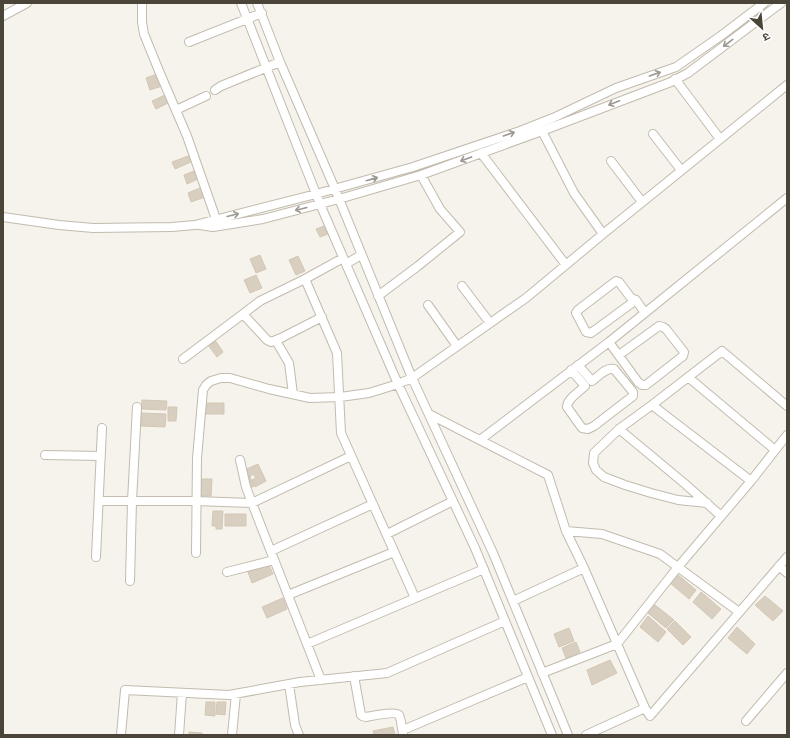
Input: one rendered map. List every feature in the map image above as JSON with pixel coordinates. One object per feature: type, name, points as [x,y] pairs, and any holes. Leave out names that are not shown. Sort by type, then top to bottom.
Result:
[{"type":"street","points":[[3,16],[27,3]]},
{"type":"street","points":[[142,3],[142,22],[144,34],[192,150],[216,222]]},
{"type":"street","points":[[241,3],[344,261],[398,384],[484,569],[552,735]]},
{"type":"street","points":[[258,3],[280,62],[362,255],[412,378],[493,553],[568,735]]},
{"type":"street","points":[[3,217],[24,221],[93,228],[172,227],[195,225],[213,227],[216,222],[413,167],[520,131],[552,118],[616,88],[676,67],[764,3]]},
{"type":"street","points":[[216,222],[263,219],[339,200],[420,175],[481,154],[675,79],[688,73],[782,3]]},
{"type":"street","points":[[189,42],[262,13]]},
{"type":"street","points":[[215,90],[221,86],[280,62]]},
{"type":"street","points":[[675,79],[720,139]]},
{"type":"street","points":[[196,553],[197,458],[203,390],[206,385],[221,378],[230,378],[310,398],[340,397],[369,393],[412,378],[526,298],[787,85]]},
{"type":"street","points":[[176,110],[206,96]]},
{"type":"street","points":[[542,130],[574,193],[603,234]]},
{"type":"street","points":[[653,134],[681,170]]},
{"type":"street","points":[[481,154],[566,265]]},
{"type":"street","points":[[611,161],[642,202]]},
{"type":"street","points":[[378,296],[460,232],[440,208],[420,175]]},
{"type":"street","points":[[480,440],[609,342],[787,198]]},
{"type":"street","points":[[183,359],[260,301],[344,261],[362,255]]},
{"type":"street","points":[[305,279],[337,353],[341,433],[415,598]]},
{"type":"street","points":[[636,300],[590,333],[586,332],[576,313],[616,281],[619,282],[631,298],[636,300],[645,313]]},
{"type":"street","points":[[462,286],[490,324]]},
{"type":"street","points":[[428,305],[457,346]]},
{"type":"street","points":[[243,314],[267,340],[271,342],[276,341],[322,317]]},
{"type":"street","points":[[609,342],[638,382],[642,385],[646,385],[683,356],[684,352],[666,329],[659,326],[619,355]]},
{"type":"street","points":[[276,341],[289,363],[293,394]]},
{"type":"street","points":[[707,503],[678,500],[625,485],[604,477],[596,470],[593,462],[594,453],[619,429],[722,351],[787,406]]},
{"type":"street","points":[[578,365],[592,381]]},
{"type":"street","points":[[610,368],[614,369],[634,392],[633,396],[594,426],[585,429],[582,428],[567,405],[568,401],[592,381],[606,370],[610,368]]},
{"type":"street","points":[[571,370],[585,386]]},
{"type":"street","points":[[688,377],[775,450]]},
{"type":"street","points":[[652,404],[751,481]]},
{"type":"street","points":[[130,581],[132,501],[137,407]]},
{"type":"street","points":[[428,414],[548,475],[566,531],[584,568],[645,708],[650,716],[787,557]]},
{"type":"street","points":[[96,557],[102,428]]},
{"type":"street","points":[[619,429],[721,516]]},
{"type":"street","points":[[542,674],[617,644],[678,567],[751,481],[787,435]]},
{"type":"street","points":[[45,455],[101,456]]},
{"type":"street","points":[[99,501],[196,501],[252,503],[351,456]]},
{"type":"street","points":[[240,460],[246,487],[321,680]]},
{"type":"street","points":[[387,534],[453,502]]},
{"type":"street","points":[[271,551],[373,504]]},
{"type":"street","points":[[566,531],[602,534],[660,554],[739,612]]},
{"type":"street","points":[[288,595],[394,552]]},
{"type":"street","points":[[227,572],[274,560]]},
{"type":"street","points":[[779,566],[787,573]]},
{"type":"street","points":[[513,601],[584,568]]},
{"type":"street","points":[[307,644],[484,569]]},
{"type":"street","points":[[121,735],[125,690],[229,695],[289,684],[387,673],[505,621]]},
{"type":"street","points":[[746,721],[787,673]]},
{"type":"street","points":[[354,676],[361,715],[366,717],[392,713],[397,714],[399,715],[403,733],[528,677]]},
{"type":"street","points":[[289,684],[295,725],[299,735]]},
{"type":"street","points":[[179,735],[182,693]]},
{"type":"street","points":[[232,735],[236,694]]},
{"type":"street","points":[[586,735],[645,708]]},
{"type":"building","points":[[157,74],[162,86],[150,90],[146,78]]},
{"type":"building","points":[[165,95],[168,103],[156,109],[152,101]]},
{"type":"building","points":[[188,156],[191,162],[175,169],[172,162]]},
{"type":"building","points":[[194,171],[198,179],[187,184],[184,175]]},
{"type":"building","points":[[202,187],[205,197],[191,202],[188,193]]},
{"type":"building","points":[[324,226],[328,234],[320,237],[316,229]]},
{"type":"building","points":[[260,255],[266,269],[256,273],[250,259]]},
{"type":"building","points":[[298,256],[305,271],[296,275],[289,260]]},
{"type":"building","points":[[256,275],[262,288],[250,293],[244,280]]},
{"type":"building","points":[[215,340],[223,352],[217,357],[208,345]]},
{"type":"building","points":[[142,400],[167,401],[166,410],[141,409]]},
{"type":"building","points":[[206,403],[224,403],[224,414],[205,414]]},
{"type":"building","points":[[168,407],[177,407],[176,421],[168,421]]},
{"type":"building","points":[[141,413],[166,414],[165,427],[141,426]]},
{"type":"building","points":[[258,464],[266,481],[255,487],[252,480],[256,478],[253,474],[250,477],[254,486],[250,488],[242,471]]},
{"type":"building","points":[[201,479],[212,479],[211,496],[201,496]]},
{"type":"building","points":[[213,511],[223,511],[222,529],[216,529],[216,526],[212,526]]},
{"type":"building","points":[[225,514],[246,514],[246,526],[225,526]]},
{"type":"building","points":[[268,563],[273,574],[252,583],[248,572]]},
{"type":"building","points":[[677,574],[696,590],[689,599],[669,582]]},
{"type":"building","points":[[701,592],[721,609],[712,619],[693,602]]},
{"type":"building","points":[[765,596],[783,611],[773,621],[755,605]]},
{"type":"building","points":[[283,598],[287,609],[267,618],[262,607]]},
{"type":"building","points":[[655,605],[674,620],[666,628],[648,613]]},
{"type":"building","points":[[648,616],[666,632],[658,642],[640,627]]},
{"type":"building","points":[[675,621],[691,637],[683,645],[667,629]]},
{"type":"building","points":[[737,627],[755,644],[747,654],[728,638]]},
{"type":"building","points":[[569,628],[574,641],[559,647],[554,634]]},
{"type":"building","points":[[576,642],[580,652],[566,658],[562,648]]},
{"type":"building","points":[[610,660],[617,673],[592,685],[587,670]]},
{"type":"building","points":[[206,702],[215,702],[215,716],[205,715]]},
{"type":"building","points":[[217,702],[226,702],[225,715],[216,714]]},
{"type":"building","points":[[393,727],[395,735],[374,735],[373,731]]},
{"type":"building","points":[[189,732],[202,733],[202,735],[189,735]]}]
